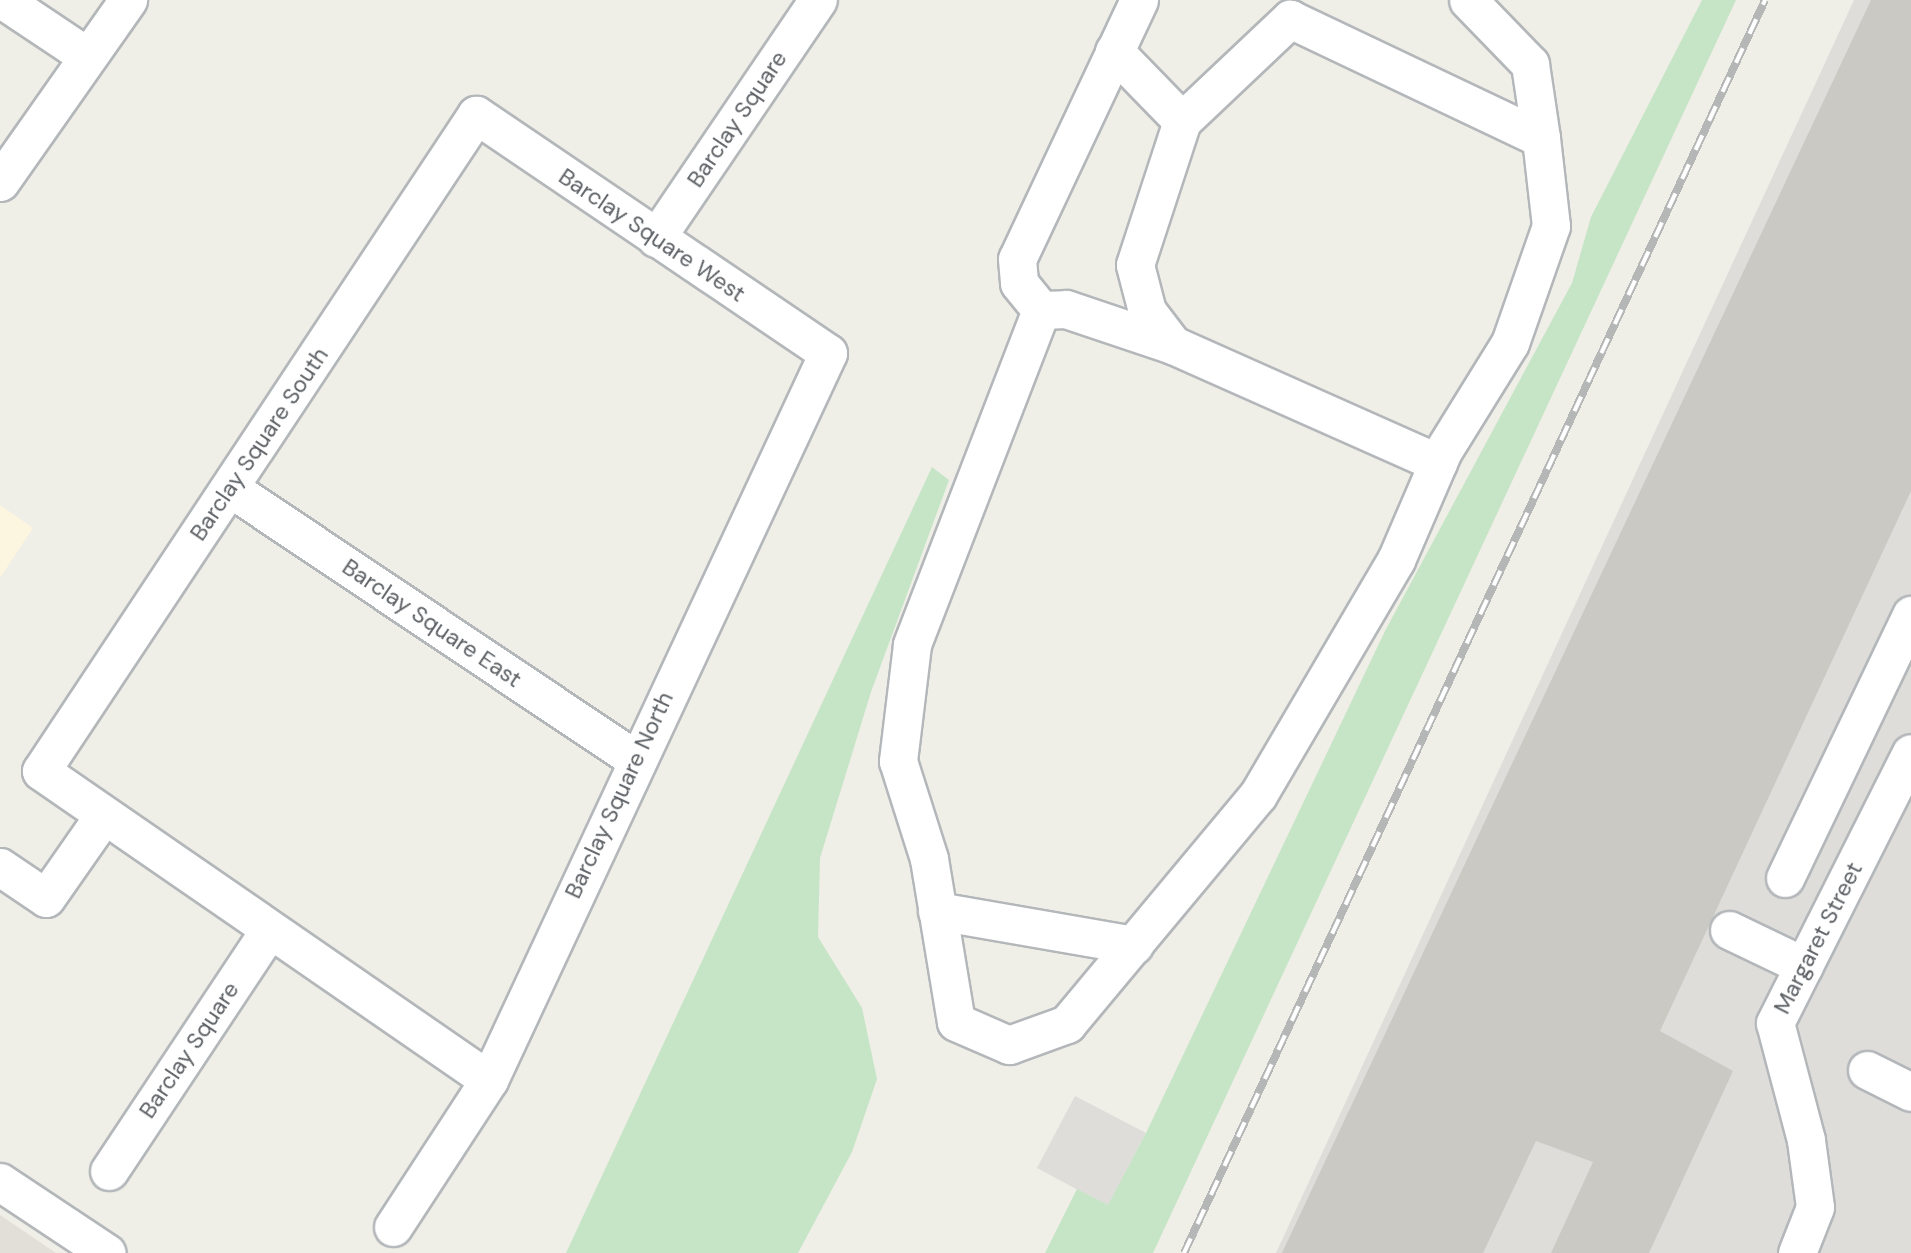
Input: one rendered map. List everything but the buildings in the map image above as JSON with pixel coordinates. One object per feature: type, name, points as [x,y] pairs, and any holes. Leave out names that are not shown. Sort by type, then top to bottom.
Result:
[{"type":"street","points":[[3,0],[88,56]]},
{"type":"street","points":[[0,182],[128,0]]},
{"type":"street","name":"Barclay Square","points":[[656,239],[818,0]]},
{"type":"street","points":[[1041,310],[1019,283],[1017,258],[1139,0]]},
{"type":"street","points":[[1041,310],[912,645],[898,761],[929,859],[957,1022],[1009,1045],[1067,1024],[1258,795],[1396,560],[1438,463],[1510,343],[1551,226],[1541,138],[1530,64],[1468,0]]},
{"type":"street","points":[[1173,345],[1147,311],[1135,265],[1182,121],[1290,19],[1541,138]]},
{"type":"street","points":[[1114,51],[1182,121]]},
{"type":"street","name":"Barclay Square West","points":[[477,116],[828,353]]},
{"type":"street","name":"Barclay Square South","points":[[104,815],[41,771],[477,116]]},
{"type":"street","points":[[1041,310],[1066,309],[1173,345],[1438,463]]},
{"type":"street","name":"Barclay Square North","points":[[393,1227],[489,1080],[634,758],[828,353]]},
{"type":"street","name":"Barclay Square East","points":[[230,488],[634,758]]},
{"type":"street","points":[[1785,878],[1911,615]]},
{"type":"street","name":"Margaret Street","points":[[1797,1253],[1815,1206],[1806,1140],[1775,1023],[1911,753]]},
{"type":"street","points":[[1828,788],[1881,812]]},
{"type":"street","points":[[0,867],[46,898],[104,815],[489,1080]]},
{"type":"street","points":[[937,911],[1133,945]]},
{"type":"street","name":"Barclay Square","points":[[109,1171],[270,930]]},
{"type":"street","points":[[1729,930],[1804,966]]},
{"type":"street","points":[[1867,1070],[1911,1091]]},
{"type":"street","points":[[0,1182],[107,1253]]},
{"type":"shaded area","points":[[1854,0],[1911,0],[1911,1253],[1276,1253]]},
{"type":"shaded area","points":[[0,505],[33,528],[0,578]]},
{"type":"shaded area","points":[[1075,1096],[1146,1133],[1108,1206],[1037,1168]]},
{"type":"shaded area","points":[[0,1215],[56,1253],[0,1253]]},
{"type":"green space","points":[[1702,0],[1736,0],[1153,1253],[1045,1253],[1077,1189],[1108,1205],[1146,1133],[1385,631],[1572,283],[1591,217]]},
{"type":"green space","points":[[932,467],[949,480],[871,692],[820,858],[818,937],[862,1008],[877,1079],[852,1152],[798,1253],[566,1253]]},
{"type":"railway","points":[[1184,1253],[1765,0]]}]
